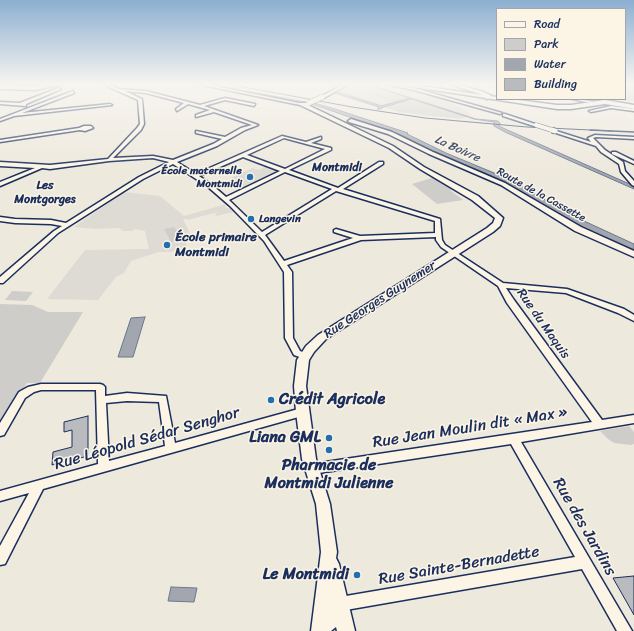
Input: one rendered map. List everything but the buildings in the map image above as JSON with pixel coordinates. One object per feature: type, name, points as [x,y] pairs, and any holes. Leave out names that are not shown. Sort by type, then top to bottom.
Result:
[{"type":"street","points":[[0,120],[18,113]]},
{"type":"street","points":[[14,115],[29,113]]},
{"type":"street","points":[[109,160],[139,129],[142,124],[141,113]]},
{"type":"street","points":[[197,116],[205,113]]},
{"type":"street","points":[[0,281],[46,240],[141,178],[227,139],[243,129],[256,124],[225,113]]},
{"type":"street","name":"Rue Georges Guynemer","points":[[305,356],[322,337],[495,226],[498,221],[497,215],[470,195],[422,168],[391,147],[321,113]]},
{"type":"street","points":[[500,113],[598,146],[634,162]]},
{"type":"street","name":"Route de la Cassette","points":[[324,115],[390,133],[404,139],[431,153],[503,184],[578,229],[634,254]]},
{"type":"street","points":[[0,141],[80,129]]},
{"type":"street","points":[[198,132],[227,139]]},
{"type":"street","points":[[634,138],[592,136],[591,140],[621,163],[623,171],[634,184]]},
{"type":"street","points":[[194,176],[284,137],[329,149],[287,171],[226,199]]},
{"type":"street","points":[[307,143],[318,138]]},
{"type":"street","points":[[242,155],[337,189]]},
{"type":"street","points":[[0,164],[42,167],[153,157],[174,162],[209,185],[226,199],[261,235],[288,272],[287,291],[289,338],[297,353],[305,356],[301,368],[302,412],[312,469],[323,504],[329,552],[343,617],[325,624],[321,631]]},
{"type":"street","points":[[261,235],[382,163]]},
{"type":"street","points":[[0,184],[42,167]]},
{"type":"street","name":"Rue du Maquis","points":[[337,189],[436,218],[438,220],[439,235],[443,246],[501,285],[510,301],[599,424]]},
{"type":"street","points":[[0,219],[51,222],[68,225]]},
{"type":"street","points":[[336,231],[360,238]]},
{"type":"street","points":[[282,264],[360,238],[439,235]]},
{"type":"street","points":[[501,285],[567,291],[621,311],[634,318]]},
{"type":"street","points":[[0,432],[22,395],[30,389],[41,387],[100,387],[104,467]]},
{"type":"street","points":[[101,400],[127,397],[163,399],[171,449]]},
{"type":"street","name":"Rue Léopold Sédar Senghor","points":[[0,496],[302,412]]},
{"type":"street","name":"Rue Jean Moulin dit « Max »","points":[[312,469],[514,439],[634,419]]},
{"type":"street","name":"Rue des Jardins","points":[[514,439],[584,562],[626,631]]},
{"type":"street","points":[[0,559],[39,486]]},
{"type":"street","points":[[321,631],[329,552]]},
{"type":"street","name":"Rue Sainte-Bernadette","points":[[343,617],[584,562]]},
{"type":"shaded area","points":[[412,113],[470,113],[473,115],[461,119]]},
{"type":"shaded area","name":"École maternelle Montmidi","points":[[267,166],[280,172],[246,189],[231,178],[253,168],[258,170]]},
{"type":"shaded area","name":"École primaire Montmidi","points":[[124,192],[160,196],[184,216],[226,204],[226,208],[230,208],[234,212],[216,216],[215,214],[219,212],[187,220],[183,219],[190,233],[186,243],[187,248],[169,252],[159,252],[131,261],[124,273],[116,277],[98,300],[47,299],[85,250],[149,249],[145,231],[134,229],[132,231],[123,231],[119,228],[95,229],[74,227]]},
{"type":"green space","points":[[410,113],[456,113],[467,117],[458,118]]},
{"type":"green space","points":[[435,177],[456,189],[450,190],[463,200],[437,204],[412,184]]},
{"type":"green space","points":[[174,227],[182,240],[171,242],[164,229]]},
{"type":"green space","points":[[12,291],[33,292],[26,301],[5,300]]},
{"type":"green space","points":[[0,304],[32,305],[48,312],[83,312],[40,383],[27,383],[0,427]]},
{"type":"green space","points":[[629,426],[634,432],[634,444],[631,445],[614,443],[600,431]]},
{"type":"water","name":"La Boivre","points":[[339,113],[349,113],[408,133],[407,134],[446,153],[511,180],[571,215],[634,244],[634,252],[599,237],[567,220],[511,186],[439,154],[401,135]]},
{"type":"water","points":[[457,113],[476,119],[498,121],[500,123],[499,126],[503,128],[634,186],[634,189],[505,132],[494,126],[494,122],[474,119]]},
{"type":"water","points":[[145,317],[133,357],[118,357],[131,318]]},
{"type":"water","points":[[171,587],[197,588],[194,602],[168,601]]},
{"type":"railway","points":[[395,113],[425,118],[527,127],[612,131]]},
{"type":"railway","points":[[590,130],[612,131]]},
{"type":"railway","points":[[612,131],[634,132]]},
{"type":"place","name":"École maternelle Montmidi","points":[[250,177]]},
{"type":"place","name":"Langevin","points":[[251,219]]},
{"type":"place","name":"École primaire Montmidi","points":[[167,245]]},
{"type":"place","name":"Crédit Agricole","points":[[271,400]]},
{"type":"place","name":"Liana GML","points":[[329,438]]},
{"type":"place","name":"Pharmacie de Montmidi Julienne","points":[[329,450]]},
{"type":"place","name":"Le Montmidi","points":[[357,575]]},
{"type":"district","name":"Montmidi","points":[[337,168]]},
{"type":"district","name":"Les Montgorges","points":[[45,193]]}]
